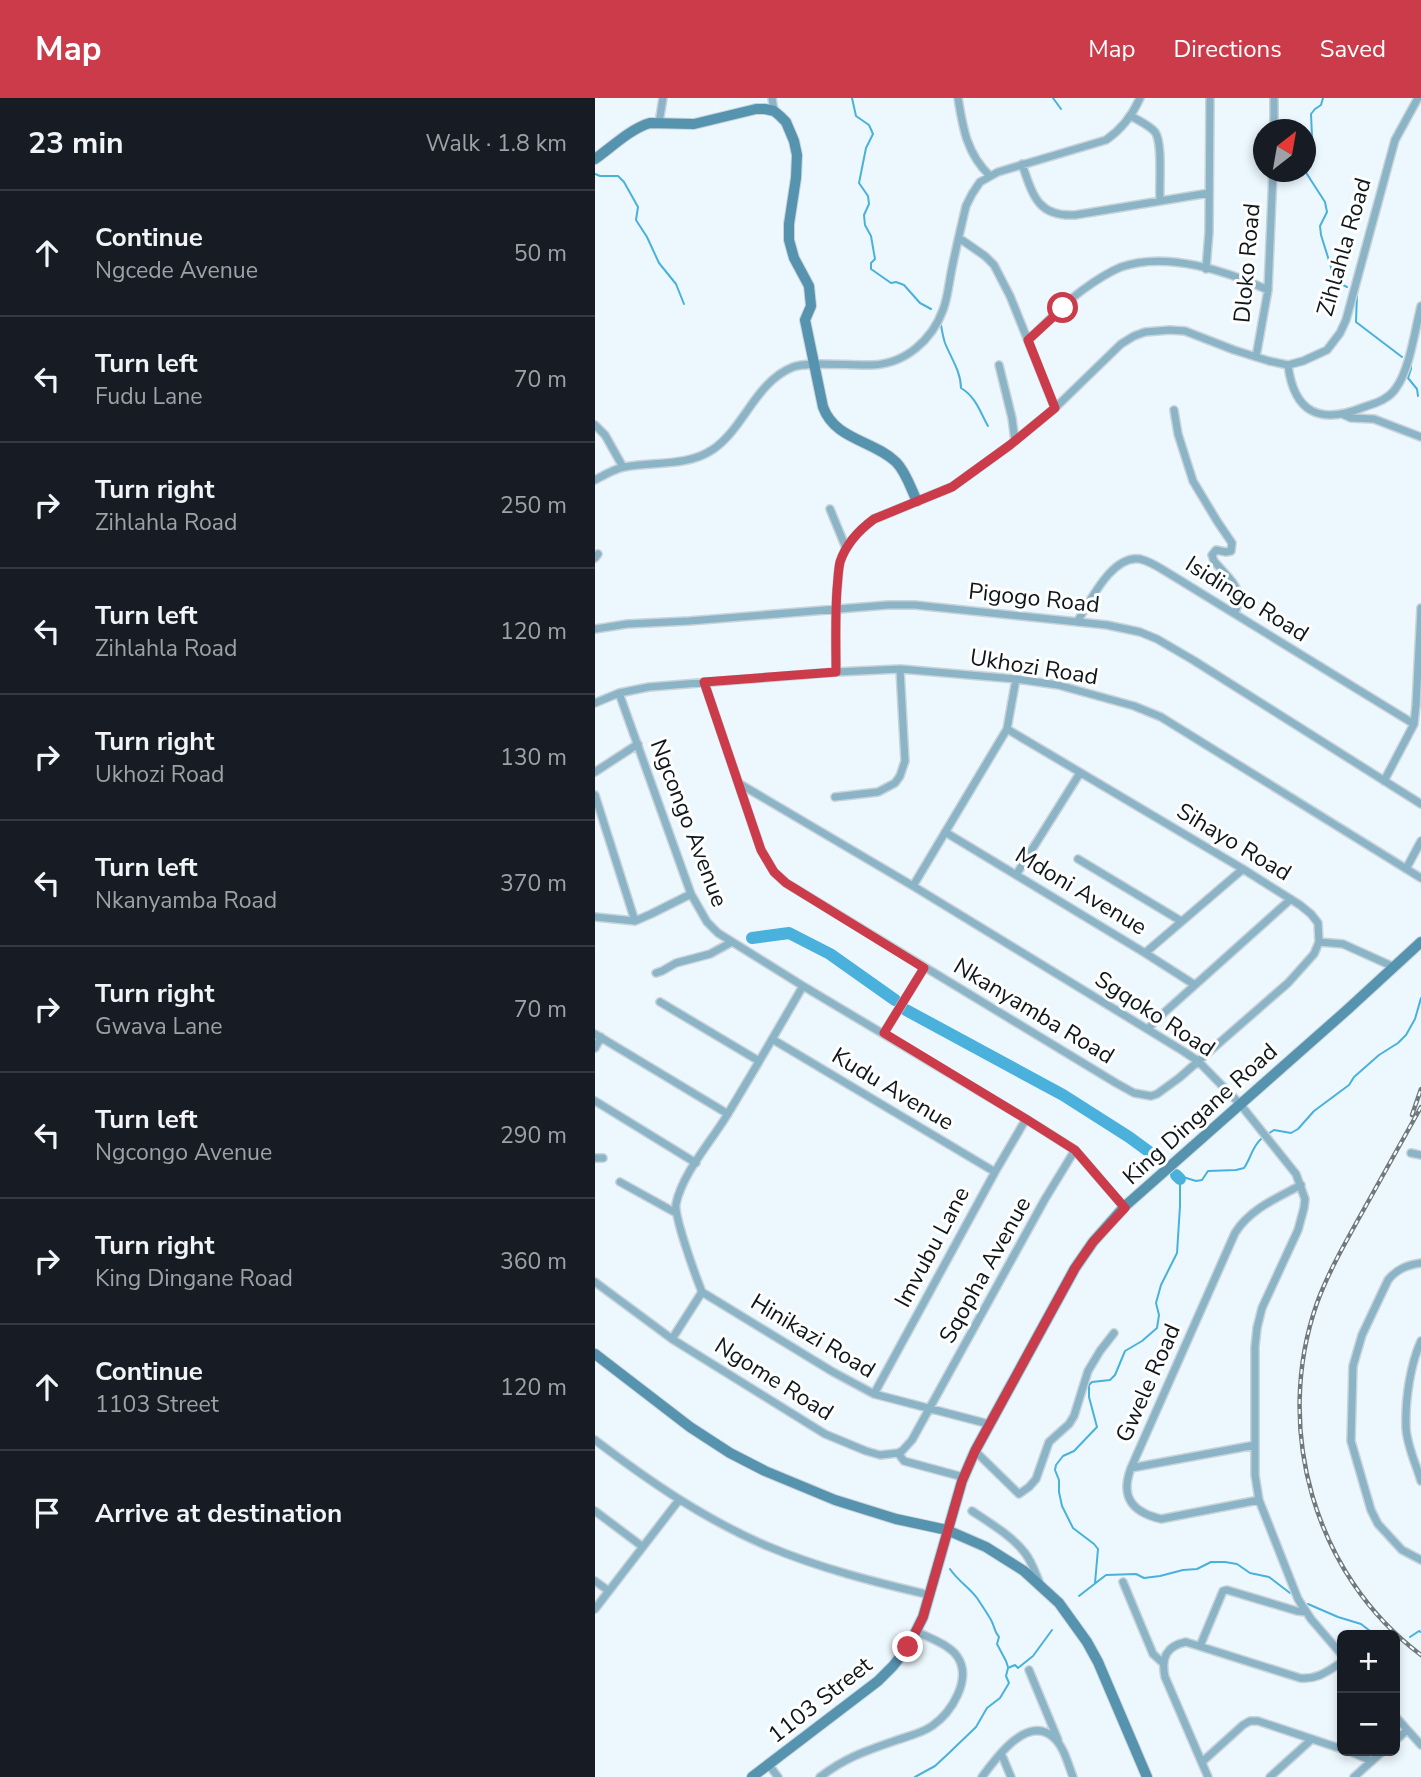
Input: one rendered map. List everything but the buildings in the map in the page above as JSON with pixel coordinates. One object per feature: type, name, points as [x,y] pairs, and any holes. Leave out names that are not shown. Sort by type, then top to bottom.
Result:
[{"type":"street","points":[[659,123],[663,98]]},
{"type":"street","points":[[772,98],[773,111]]},
{"type":"street","points":[[958,98],[970,150],[990,177]]},
{"type":"street","points":[[595,480],[623,467],[680,462],[699,457],[721,443],[765,387],[793,367],[815,364],[876,365],[898,360],[923,343],[935,328],[943,310],[966,206],[980,183],[997,172],[1105,140],[1119,131],[1140,98]]},
{"type":"street","points":[[1206,269],[1209,232],[1210,98]]},
{"type":"street","points":[[1274,98],[1274,119]]},
{"type":"street","name":"Zihlahla Road","points":[[1288,365],[1327,350],[1341,333],[1395,140],[1418,102]]},
{"type":"street","points":[[595,159],[645,124],[694,124],[756,109],[773,111],[786,122],[797,155],[789,240],[794,258],[809,286],[811,306],[805,320],[823,407],[830,421],[842,431],[871,446],[900,467],[917,502]]},
{"type":"street","points":[[1131,116],[1150,128],[1159,139],[1160,200]]},
{"type":"street","points":[[1022,164],[1040,206],[1055,214],[1075,215],[1209,193]]},
{"type":"street","name":"Dloko Road","points":[[1256,357],[1268,290],[1273,182]]},
{"type":"street","points":[[959,238],[994,265],[1010,296],[1055,408]]},
{"type":"street","points":[[1028,340],[1082,290],[1120,268],[1136,263],[1164,260],[1246,280],[1268,290]]},
{"type":"street","points":[[836,672],[835,610],[838,569],[846,548],[855,535],[874,519],[952,487],[1055,408],[1121,344],[1145,332],[1185,331],[1256,357],[1288,365],[1297,397],[1303,404],[1316,413],[1342,414],[1383,400],[1395,390],[1402,379],[1421,306]]},
{"type":"street","points":[[999,366],[1015,441]]},
{"type":"street","points":[[1174,410],[1178,434],[1193,481],[1233,545],[1230,551],[1219,550],[1212,555],[1239,591],[1235,614]]},
{"type":"street","points":[[1342,414],[1351,418],[1374,419],[1421,437]]},
{"type":"street","points":[[595,425],[605,435],[623,467]]},
{"type":"street","points":[[829,509],[846,548]]},
{"type":"street","name":"Isidingo Road","points":[[1077,622],[1111,571],[1122,562],[1136,559],[1149,562],[1414,724]]},
{"type":"street","name":"Pigogo Road","points":[[596,627],[915,605],[1107,625],[1140,632],[1193,660],[1421,804]]},
{"type":"street","points":[[1384,781],[1414,724],[1421,608]]},
{"type":"street","points":[[835,797],[878,792],[895,783],[900,776],[905,761],[900,669]]},
{"type":"street","name":"Ukhozi Road","points":[[595,703],[619,693],[649,687],[900,669],[1058,685],[1134,706],[1160,717],[1421,878]]},
{"type":"street","points":[[913,886],[1007,729],[1016,679]]},
{"type":"street","name":"Nkanyamba Road","points":[[704,682],[761,850],[774,872],[786,883],[1116,1083],[1139,1094],[1157,1094],[1198,1061]]},
{"type":"street","name":"Ngcongo Avenue","points":[[619,693],[691,894],[707,922],[718,933],[803,986],[1075,1150],[1125,1208]]},
{"type":"street","name":"Sihayo Road","points":[[1007,729],[1291,899],[1318,923],[1319,942]]},
{"type":"street","points":[[595,772],[638,744]]},
{"type":"street","points":[[1016,875],[1080,773]]},
{"type":"street","name":"Sgqoko Road","points":[[739,784],[913,886],[1198,1061],[1240,1104],[1296,1174],[1301,1185]]},
{"type":"street","points":[[595,795],[635,920]]},
{"type":"street","name":"Mdoni Avenue","points":[[945,832],[1195,985]]},
{"type":"street","points":[[1406,869],[1421,841]]},
{"type":"street","points":[[1078,859],[1181,922]]},
{"type":"street","points":[[1145,953],[1243,869]]},
{"type":"street","points":[[595,916],[635,920],[691,894]]},
{"type":"street","points":[[1148,1029],[1291,899]]},
{"type":"street","points":[[656,973],[675,962],[710,954],[732,942]]},
{"type":"street","points":[[1198,1061],[1287,983],[1314,954],[1319,942],[1343,944],[1394,967]]},
{"type":"street","name":"King Dingane Road","points":[[947,1530],[963,1477],[975,1451],[1075,1268],[1093,1242],[1125,1208],[1421,942]]},
{"type":"street","points":[[884,1033],[924,968]]},
{"type":"street","points":[[672,1339],[702,1292],[676,1213],[680,1194],[803,986]]},
{"type":"street","points":[[660,1002],[759,1061]]},
{"type":"street","points":[[595,1048],[598,1036],[727,1114]]},
{"type":"street","name":"Kudu Avenue","points":[[772,1039],[995,1172]]},
{"type":"street","points":[[595,1101],[696,1163]]},
{"type":"street","name":"Imvubu Lane","points":[[874,1394],[1026,1119]]},
{"type":"street","name":"Sqopha Avenue","points":[[930,1410],[1045,1199],[1075,1150]]},
{"type":"street","points":[[1411,1153],[1421,1155]]},
{"type":"street","points":[[619,1182],[676,1213]]},
{"type":"street","points":[[1301,1185],[1305,1199],[1298,1230],[1262,1308],[1257,1328],[1255,1475],[1259,1500],[1298,1599],[1337,1650]]},
{"type":"street","name":"Gwele Road","points":[[1259,1500],[1161,1519],[1138,1511],[1127,1494],[1126,1486],[1131,1468],[1243,1222],[1253,1212],[1301,1185]]},
{"type":"street","points":[[1421,1263],[1401,1268],[1388,1280],[1362,1335],[1353,1366],[1351,1424],[1353,1450],[1371,1510],[1378,1524],[1402,1550],[1421,1560]]},
{"type":"street","name":"Ngome Road","points":[[595,1282],[672,1339],[825,1434],[880,1455],[898,1453]]},
{"type":"street","name":"Hinikazi Road","points":[[702,1292],[874,1394],[989,1424]]},
{"type":"street","points":[[975,1451],[1019,1494],[1034,1483],[1049,1442],[1074,1416],[1088,1371],[1114,1333]]},
{"type":"street","points":[[1421,1341],[1410,1378],[1406,1428],[1421,1481]]},
{"type":"street","points":[[595,1354],[691,1427],[765,1471],[845,1503],[947,1530],[1006,1559],[1040,1585],[1059,1603],[1087,1642],[1147,1777]]},
{"type":"street","points":[[930,1410],[912,1440],[898,1453],[906,1462],[963,1477]]},
{"type":"street","points":[[595,1440],[678,1500],[749,1538],[843,1574],[930,1595]]},
{"type":"street","points":[[1131,1468],[1255,1445]]},
{"type":"street","points":[[595,1609],[678,1500]]},
{"type":"street","points":[[595,1511],[643,1547]]},
{"type":"street","points":[[972,1511],[996,1527],[1024,1552],[1040,1585]]},
{"type":"street","name":"1103 Street","points":[[752,1777],[879,1681],[908,1647],[923,1617],[947,1530]]},
{"type":"street","points":[[595,1581],[609,1591]]},
{"type":"street","points":[[1123,1581],[1153,1654],[1163,1663]]},
{"type":"street","points":[[1200,1646],[1223,1591],[1306,1612]]},
{"type":"street","points":[[820,1777],[844,1760],[932,1726],[952,1706],[962,1681],[958,1657],[916,1631]]},
{"type":"street","points":[[1208,1777],[1165,1677],[1163,1663],[1170,1649],[1186,1642],[1309,1679],[1337,1665]]},
{"type":"street","points":[[1029,1670],[1073,1777]]},
{"type":"street","points":[[1202,1762],[1250,1721],[1268,1723],[1337,1746]]},
{"type":"street","points":[[1400,1722],[1421,1745]]},
{"type":"street","points":[[1400,1736],[1407,1730]]},
{"type":"street","points":[[982,1777],[1020,1735],[1030,1731],[1048,1733],[1061,1746]]},
{"type":"street","points":[[1270,1777],[1313,1739]]},
{"type":"street","points":[[1001,1754],[1011,1777]]},
{"type":"street","points":[[1360,1756],[1372,1761]]},
{"type":"street","points":[[1354,1777],[1378,1756]]},
{"type":"street","points":[[769,1765],[778,1777]]},
{"type":"waterway","points":[[852,98],[856,116],[869,125],[873,134],[866,148],[859,183],[868,196],[869,204],[864,215],[875,259],[871,263],[871,269],[891,283],[904,285],[920,303],[931,309]]},
{"type":"waterway","points":[[1053,98],[1061,109]]},
{"type":"waterway","points":[[1311,119],[1311,114],[1321,105],[1323,98]]},
{"type":"waterway","points":[[595,174],[618,176],[624,182],[638,207],[636,220],[659,263],[676,284],[684,304]]},
{"type":"waterway","points":[[1312,182],[1325,202],[1327,212],[1320,226],[1331,267],[1331,279],[1347,287]]},
{"type":"waterway","points":[[1357,294],[1356,322],[1402,357]]},
{"type":"waterway","points":[[941,325],[961,388],[974,400],[988,426]]},
{"type":"waterway","points":[[1411,362],[1408,378],[1417,389],[1418,396]]},
{"type":"waterway","points":[[752,938],[789,933],[830,954],[895,1000]]},
{"type":"waterway","points":[[1268,1134],[1274,1130],[1291,1133],[1298,1129],[1314,1111],[1349,1085],[1354,1077],[1379,1055],[1398,1043],[1415,1019],[1421,998]]},
{"type":"waterway","points":[[906,1010],[1063,1095],[1159,1159]]},
{"type":"waterway","points":[[1095,1583],[1098,1549],[1073,1528],[1062,1506],[1056,1465],[1097,1427],[1089,1397],[1089,1385],[1092,1382],[1110,1380],[1115,1375],[1125,1351],[1157,1328],[1159,1315],[1156,1303],[1161,1285],[1177,1253],[1180,1179],[1183,1177],[1202,1180],[1208,1171],[1244,1168],[1261,1139]]},
{"type":"waterway","points":[[1176,1175],[1180,1179]]},
{"type":"waterway","points":[[1079,1596],[1106,1575],[1136,1574],[1144,1578],[1197,1569],[1211,1562],[1237,1564],[1250,1573],[1269,1577],[1290,1593]]},
{"type":"waterway","points":[[950,1569],[974,1594],[990,1617],[999,1637],[997,1644],[1008,1667]]},
{"type":"waterway","points":[[1308,1604],[1361,1624],[1369,1630]]},
{"type":"waterway","points":[[915,1777],[935,1766],[976,1727],[987,1708],[1000,1698],[1009,1683],[1006,1676],[1008,1668],[1015,1665],[1018,1668],[1033,1656],[1052,1630]]},
{"type":"waterway","points":[[1410,1637],[1421,1632]]},
{"type":"railway","points":[[1412,1115],[1421,1089]]},
{"type":"railway","points":[[1421,1107],[1321,1292],[1304,1351],[1300,1399],[1302,1448],[1312,1496],[1329,1541],[1353,1584],[1384,1622],[1421,1655]]},
{"type":"route","points":[[908,1647],[923,1617],[962,1481],[975,1451],[1075,1268],[1093,1242],[1125,1208],[1075,1150],[884,1033],[924,968],[786,883],[767,863],[704,682],[836,672],[835,610],[838,569],[846,548],[855,535],[874,519],[952,487],[1055,408],[1028,340],[1063,308]]}]
